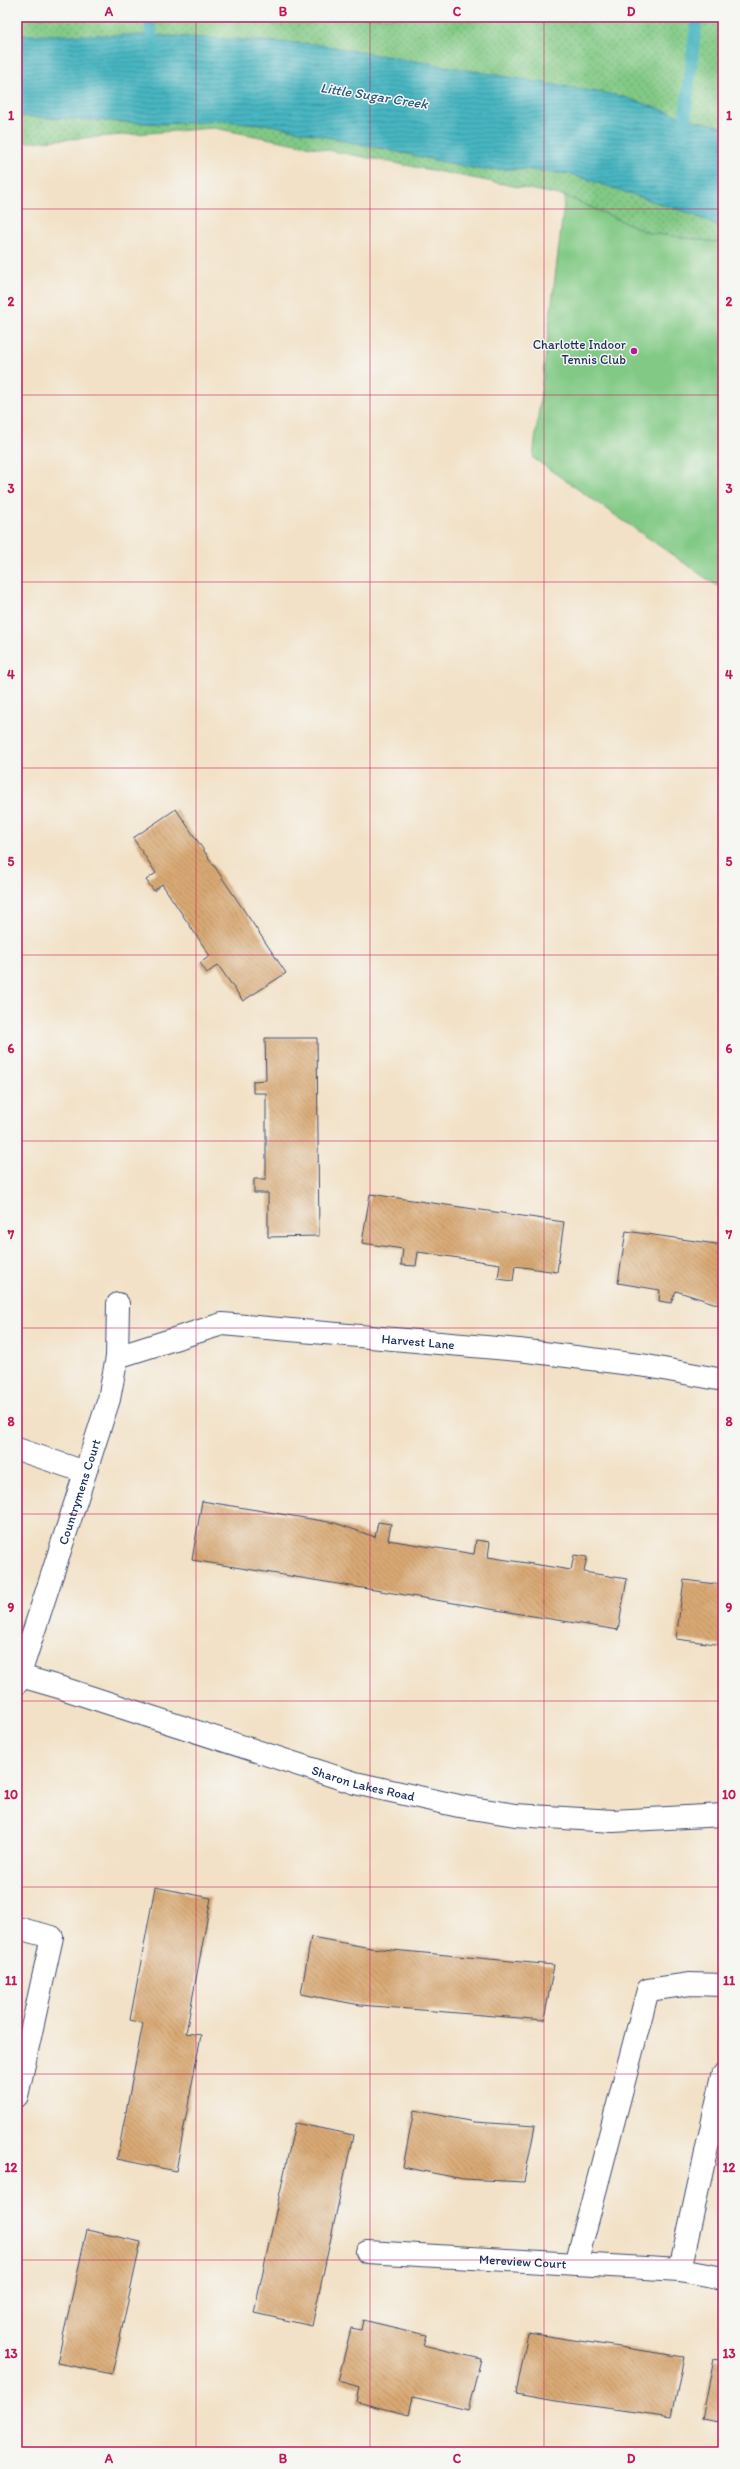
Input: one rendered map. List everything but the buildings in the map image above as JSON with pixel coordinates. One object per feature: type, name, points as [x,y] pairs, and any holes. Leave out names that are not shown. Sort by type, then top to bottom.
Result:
[{"type":"street","name":"Countrymens Court","points":[[17,1678],[109,1399],[117,1357],[118,1304]]},
{"type":"street","name":"Harvest Lane","points":[[117,1357],[222,1324],[519,1350],[647,1366],[723,1380]]},
{"type":"street","points":[[17,1449],[85,1472]]},
{"type":"street","name":"Sharon Lakes Road","points":[[17,1678],[62,1688],[355,1783],[459,1806],[516,1815],[613,1821],[723,1815]]},
{"type":"street","points":[[17,1928],[52,1937],[17,2096]]},
{"type":"street","points":[[576,2264],[648,1990],[690,1984],[723,1985]]},
{"type":"street","points":[[680,2270],[723,2075]]},
{"type":"street","name":"Mereview Court","points":[[367,2252],[680,2270],[723,2278]]},
{"type":"green space","points":[[17,17],[723,17],[723,243],[649,233],[565,196],[214,128],[17,143]]},
{"type":"green space","name":"Charlotte Indoor Tennis Club","points":[[565,196],[649,233],[723,243],[723,590],[533,458]]},
{"type":"water","name":"Little Sugar Creek","points":[[17,35],[151,35],[314,44],[621,96],[686,118],[723,127],[723,229],[694,215],[571,174],[521,169],[482,170],[271,125],[223,121],[161,124],[17,116]]},
{"type":"waterway","points":[[150,17],[151,35],[156,49]]},
{"type":"waterway","points":[[683,133],[697,17]]},
{"type":"place","name":"Charlotte Indoor Tennis Club","points":[[634,351]]}]
